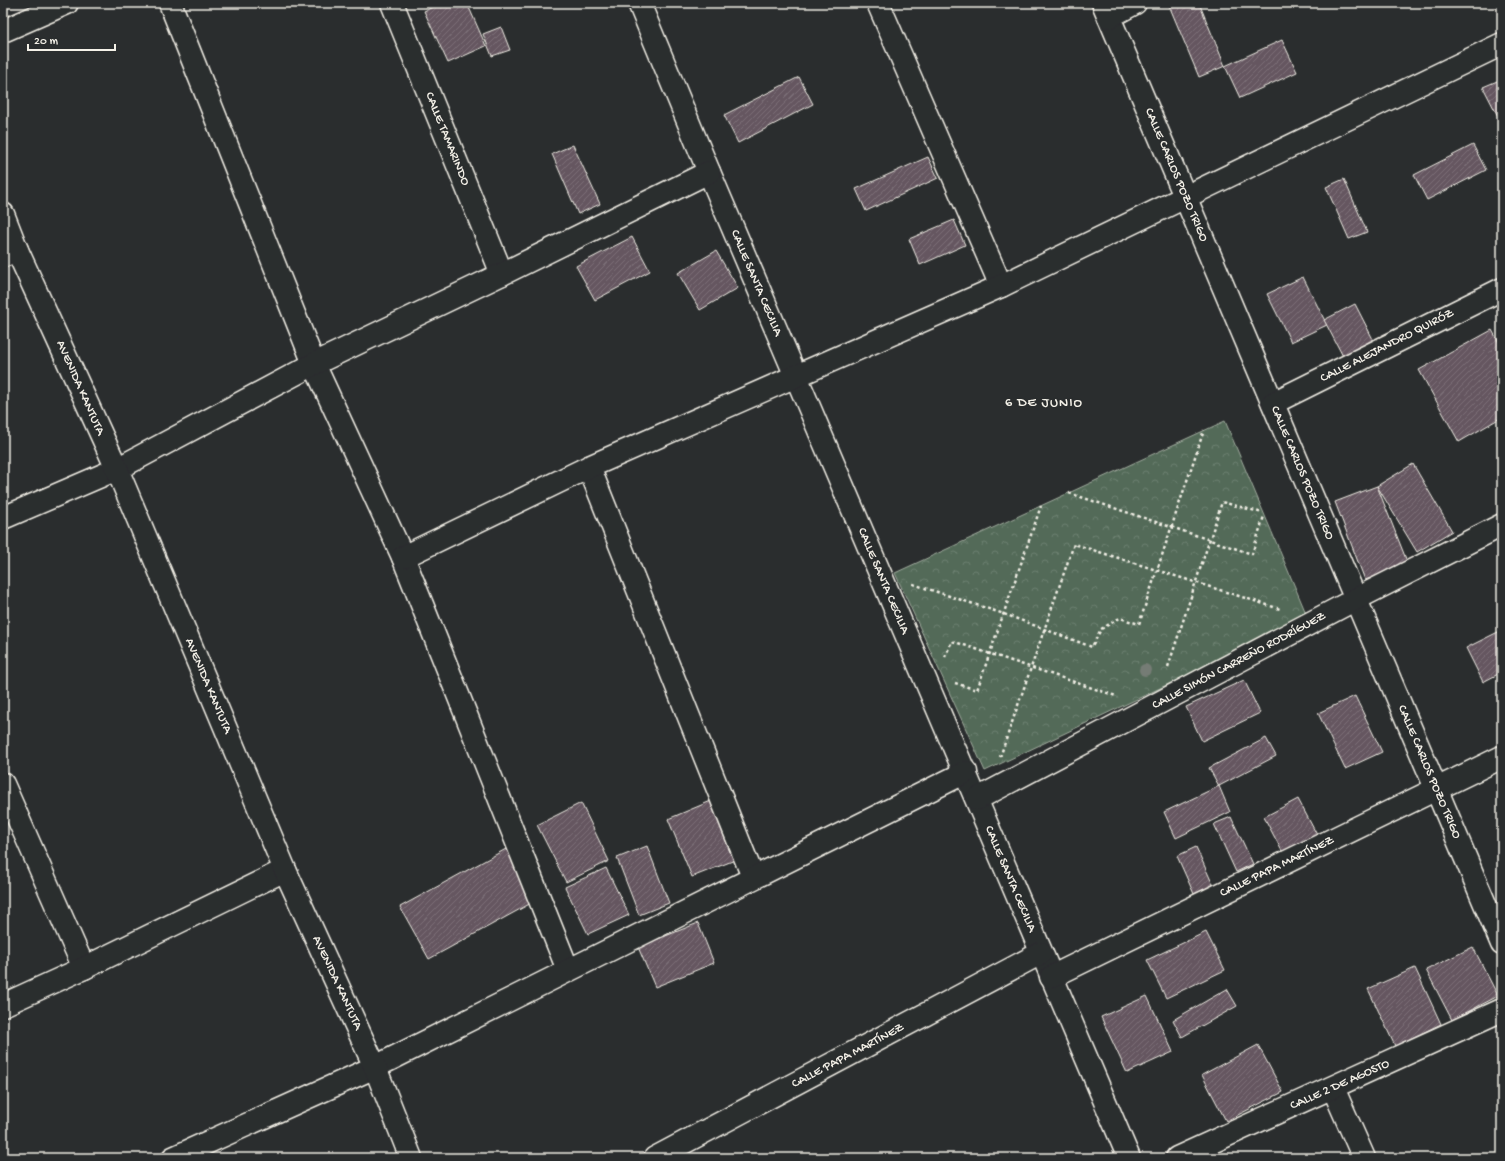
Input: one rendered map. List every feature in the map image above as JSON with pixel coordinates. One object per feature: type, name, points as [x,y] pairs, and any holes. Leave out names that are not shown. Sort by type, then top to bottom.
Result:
[{"type":"street","points":[[3,32],[67,3]]},
{"type":"street","points":[[170,3],[314,364],[402,556],[568,970]]},
{"type":"street","name":"CALLE TAMARINDO","points":[[392,3],[502,274]]},
{"type":"street","name":"CALLE SANTA CECILIA","points":[[639,3],[709,172],[966,772],[1129,1158]]},
{"type":"street","points":[[878,3],[1001,286]]},
{"type":"street","points":[[1106,10],[1135,3]]},
{"type":"street","name":"CALLE CARLOS POZO TRIGO","points":[[1106,10],[1502,944]]},
{"type":"street","points":[[402,556],[589,467],[1001,286],[1502,44]]},
{"type":"street","points":[[3,518],[117,469],[314,364],[502,274],[709,172]]},
{"type":"street","name":"AVENIDA KANTUTA","points":[[3,214],[10,253],[117,469],[285,870],[376,1067],[411,1158]]},
{"type":"street","name":"CALLE ALEJANDRO QUIRÓZ","points":[[1273,403],[1502,289]]},
{"type":"street","points":[[589,467],[753,877]]},
{"type":"street","name":"CALLE SIMÓN CARREÑO RODRÍGUEZ","points":[[977,799],[1356,599],[1502,525]]},
{"type":"street","name":"CALLE PAPA MARTÍNEZ","points":[[1052,977],[1502,757]]},
{"type":"street","points":[[173,1158],[376,1067],[753,877],[966,772]]},
{"type":"street","points":[[3,784],[84,968]]},
{"type":"street","points":[[3,1005],[84,968],[285,870]]},
{"type":"street","name":"CALLE PAPA MARTÍNEZ","points":[[655,1158],[1042,953]]},
{"type":"street","name":"CALLE 2 DE AGOSTO","points":[[1177,1158],[1502,1010]]},
{"type":"street","points":[[1333,1088],[1364,1158]]},
{"type":"path","points":[[911,584],[1004,614],[1092,647],[1100,629],[1120,618],[1139,624],[1204,430]]},
{"type":"path","points":[[1069,493],[1173,526],[1252,554],[1264,516]]},
{"type":"path","points":[[1167,672],[1222,502],[1263,513]]},
{"type":"path","points":[[950,682],[977,690],[1042,506]]},
{"type":"path","points":[[1000,758],[1074,544],[1286,611]]},
{"type":"path","points":[[944,659],[952,641],[1117,697]]},
{"type":"green space","points":[[1225,421],[1308,618],[985,771],[895,573]]},
{"type":"building","points":[[442,3],[467,3],[486,46],[448,63],[424,11]]},
{"type":"building","points":[[1168,3],[1199,3],[1225,66],[1199,77]]},
{"type":"building","points":[[501,27],[510,50],[492,56],[483,34]]},
{"type":"building","points":[[1282,40],[1297,72],[1240,98],[1225,66]]},
{"type":"building","points":[[799,77],[813,104],[738,143],[724,115]]},
{"type":"building","points":[[1502,79],[1502,124],[1483,87]]},
{"type":"building","points":[[573,145],[600,204],[578,214],[552,154]]},
{"type":"building","points":[[1473,145],[1486,170],[1427,200],[1414,175]]},
{"type":"building","points":[[928,157],[938,178],[866,211],[856,189]]},
{"type":"building","points":[[1344,179],[1367,232],[1349,239],[1326,187]]},
{"type":"building","points":[[954,220],[965,245],[920,265],[909,239]]},
{"type":"building","points":[[632,237],[650,271],[595,300],[576,266]]},
{"type":"building","points":[[716,251],[738,288],[700,310],[678,273]]},
{"type":"building","points":[[1303,277],[1327,325],[1291,342],[1267,294]]},
{"type":"building","points":[[1355,304],[1377,347],[1346,362],[1324,320]]},
{"type":"building","points":[[1492,330],[1502,348],[1502,417],[1459,442],[1419,370]]},
{"type":"building","points":[[1413,464],[1452,531],[1417,552],[1377,486]]},
{"type":"building","points":[[1377,486],[1408,564],[1365,580],[1335,502]]},
{"type":"building","points":[[1502,630],[1502,672],[1483,682],[1466,648]]},
{"type":"building","points":[[1244,680],[1260,713],[1202,741],[1186,707]]},
{"type":"building","points":[[1355,696],[1382,752],[1345,769],[1318,713]]},
{"type":"building","points":[[1266,738],[1276,756],[1219,786],[1209,768]]},
{"type":"building","points":[[1219,786],[1230,812],[1176,838],[1164,812]]},
{"type":"building","points":[[1298,799],[1317,835],[1283,853],[1264,817]]},
{"type":"building","points":[[711,801],[735,860],[692,877],[668,819]]},
{"type":"building","points":[[581,803],[609,861],[566,882],[537,825]]},
{"type":"building","points":[[1231,817],[1253,864],[1236,872],[1214,824]]},
{"type":"building","points":[[647,846],[669,903],[639,915],[617,858]]},
{"type":"building","points":[[1196,847],[1213,885],[1194,894],[1177,856]]},
{"type":"building","points":[[506,849],[535,901],[429,959],[400,907]]},
{"type":"building","points":[[606,868],[629,915],[588,934],[565,887]]},
{"type":"building","points":[[698,923],[714,963],[655,987],[638,947]]},
{"type":"building","points":[[1206,932],[1225,970],[1166,998],[1147,960]]},
{"type":"building","points":[[1473,947],[1498,996],[1452,1020],[1426,970]]},
{"type":"building","points":[[1415,968],[1441,1024],[1395,1046],[1368,989]]},
{"type":"building","points":[[1227,989],[1237,1006],[1182,1037],[1173,1020]]},
{"type":"building","points":[[1147,996],[1173,1052],[1127,1073],[1101,1017]]},
{"type":"building","points":[[1258,1045],[1283,1092],[1226,1121],[1202,1075]]},
{"type":"district","name":"6 DE JUNIO","points":[[1044,403]]}]
